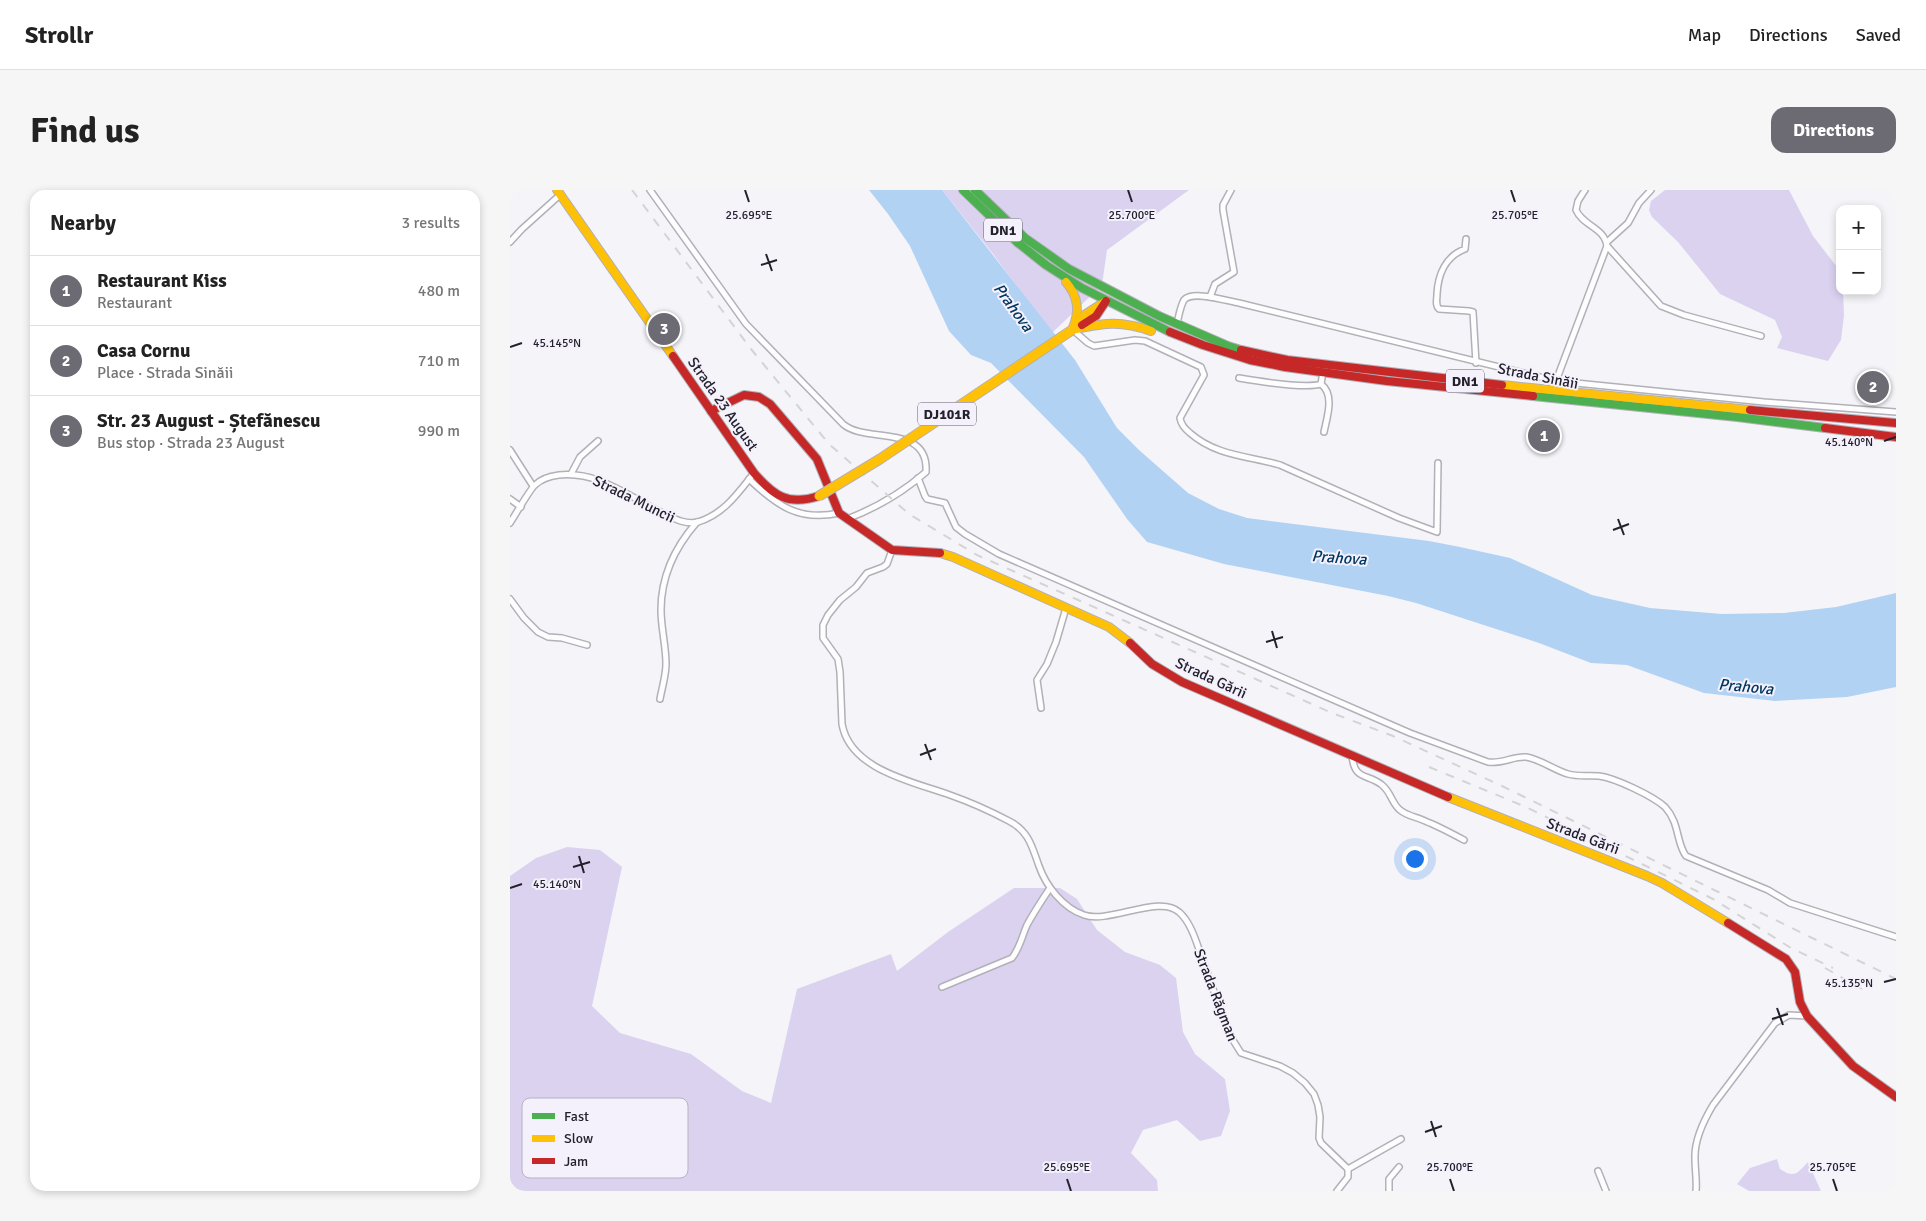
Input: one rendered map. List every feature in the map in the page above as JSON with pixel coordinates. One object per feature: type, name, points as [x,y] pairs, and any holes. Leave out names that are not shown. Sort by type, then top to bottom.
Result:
[{"type":"main road","name":"DN1","points":[[963,190],[1017,242],[1046,265],[1106,301],[1163,329],[1223,352],[1263,363],[1430,386],[1802,425],[1896,438]]},
{"type":"main road","name":"DN1","points":[[975,190],[1009,224],[1038,249],[1069,269],[1177,324],[1240,350],[1287,360],[1466,382],[1744,410],[1896,422]]},
{"type":"main road","name":"Strada 23 August","points":[[559,192],[711,411],[752,476],[787,499],[804,501],[820,496],[888,454],[1072,330]]},
{"type":"main road","points":[[1046,265],[1069,285],[1077,296],[1079,316],[1072,330]]},
{"type":"main road","points":[[1106,301],[1111,292]]},
{"type":"main road","name":"DJ101R","points":[[1072,330],[1097,316],[1104,308],[1106,301]]},
{"type":"main road","points":[[1072,330],[1102,322],[1127,323],[1194,347],[1223,352]]},
{"type":"main road","points":[[711,411],[734,398],[744,395],[759,397],[770,404],[817,459],[839,513],[892,550]]},
{"type":"main road","name":"DN1","points":[[1802,425],[1822,424],[1896,431]]},
{"type":"main road","name":"Strada Gării","points":[[892,550],[898,552],[928,551],[945,554],[1109,627],[1127,640],[1152,664],[1182,682],[1572,847],[1647,876],[1761,942],[1786,959],[1793,967],[1800,1002],[1807,1016]]},
{"type":"main road","points":[[1807,1016],[1853,1066],[1896,1097]]},
{"type":"street","points":[[650,190],[746,324],[848,428],[863,433],[905,439],[920,452],[926,465],[926,472],[892,498],[870,510],[847,519]]},
{"type":"street","points":[[1210,298],[1215,284],[1234,272],[1223,210],[1223,205],[1231,190]]},
{"type":"street","points":[[1585,190],[1578,201],[1576,210],[1582,219],[1603,234],[1607,244],[1661,306],[1684,315],[1761,336]]},
{"type":"street","points":[[1556,381],[1607,244],[1628,223],[1639,203],[1651,190]]},
{"type":"street","points":[[510,242],[559,192]]},
{"type":"street","points":[[1466,239],[1465,249],[1454,255],[1442,270],[1437,289],[1436,304],[1439,309],[1473,312],[1475,317],[1476,363]]},
{"type":"street","name":"Strada Sinăii","points":[[1177,324],[1181,307],[1186,299],[1194,295],[1556,381],[1896,412]]},
{"type":"street","points":[[1072,330],[1094,346],[1135,340],[1145,341],[1201,367],[1204,375],[1180,418],[1180,423],[1208,446],[1220,452],[1280,465],[1414,524],[1437,532],[1438,463]]},
{"type":"street","points":[[1322,372],[1321,384],[1327,391],[1329,399],[1324,432]]},
{"type":"street","points":[[1239,378],[1273,383],[1321,384]]},
{"type":"street","points":[[571,474],[580,457],[598,442]]},
{"type":"street","points":[[510,450],[533,486],[510,523]]},
{"type":"street","name":"Strada Muncii","points":[[533,486],[542,480],[554,476],[583,475],[624,491],[645,505],[680,521],[697,522]]},
{"type":"street","points":[[752,476],[768,497],[790,511],[816,517],[839,513]]},
{"type":"street","name":"Strada Muncii","points":[[660,699],[666,665],[661,611],[663,588],[670,565],[683,539],[697,522],[726,507],[752,476]]},
{"type":"street","points":[[918,478],[925,496],[928,499],[945,503],[952,520],[964,534],[1008,558],[1410,733],[1488,762],[1498,763],[1513,758],[1528,758],[1569,775],[1609,778],[1656,801],[1670,814],[1686,856],[1768,890],[1790,903],[1896,937]]},
{"type":"street","points":[[510,499],[521,507]]},
{"type":"street","points":[[892,550],[887,564],[867,573],[856,587],[840,600],[828,615],[822,631],[823,638],[838,659],[843,732],[856,750],[870,763],[885,772],[953,796],[1019,826],[1027,835],[1039,867],[1050,888],[1037,907],[1026,928],[1017,952],[1012,958],[942,987]]},
{"type":"street","points":[[510,599],[524,618],[538,632],[548,637],[562,638],[587,645]]},
{"type":"street","points":[[1041,708],[1037,680],[1048,664],[1066,608]]},
{"type":"street","points":[[1352,755],[1354,768],[1357,772],[1362,777],[1375,781],[1382,786],[1401,811],[1464,840]]},
{"type":"street","name":"Strada Răgman","points":[[1050,888],[1075,911],[1085,916],[1097,917],[1166,905],[1179,912],[1192,932],[1234,1045],[1241,1053],[1280,1066],[1293,1073],[1305,1083],[1314,1094],[1318,1105],[1320,1117],[1318,1138],[1348,1169]]},
{"type":"street","points":[[1696,1191],[1698,1180],[1695,1158],[1696,1148],[1704,1119],[1775,1023],[1789,1015],[1807,1016]]},
{"type":"street","points":[[1337,1191],[1348,1177],[1348,1169],[1401,1139]]},
{"type":"street","points":[[1389,1191],[1389,1179],[1399,1167]]},
{"type":"street","points":[[1598,1171],[1606,1191]]},
{"type":"shaded area","points":[[942,190],[1189,190],[1107,250],[1102,285],[1052,333]]},
{"type":"shaded area","points":[[1665,190],[1789,190],[1813,236],[1836,266],[1836,295],[1843,295],[1844,315],[1841,340],[1828,361],[1777,348],[1782,337],[1775,320],[1720,294],[1678,242],[1652,217],[1649,210],[1651,201]]},
{"type":"shaded area","points":[[567,847],[600,850],[622,867],[592,1006],[620,1033],[691,1054],[742,1091],[771,1103],[797,989],[891,954],[897,971],[948,932],[1014,888],[1060,888],[1077,899],[1097,930],[1125,952],[1160,965],[1176,978],[1183,1032],[1195,1054],[1225,1079],[1230,1111],[1221,1136],[1200,1141],[1177,1120],[1143,1130],[1131,1153],[1157,1180],[1158,1191],[510,1191],[510,876],[536,858]]},
{"type":"shaded area","points":[[1777,1159],[1780,1169],[1789,1174],[1798,1172],[1808,1162],[1821,1191],[1749,1191],[1737,1184],[1750,1168]]},
{"type":"water","name":"Prahova","points":[[869,190],[942,190],[1075,360],[1117,428],[1188,493],[1219,509],[1247,518],[1429,541],[1510,558],[1592,595],[1650,608],[1722,614],[1784,613],[1836,607],[1896,593],[1896,687],[1847,697],[1775,701],[1704,693],[1627,665],[1591,663],[1539,643],[1416,603],[1224,564],[1147,542],[1127,519],[1084,457],[991,363],[971,355],[949,331],[910,246]]},
{"type":"railway","points":[[632,190],[751,349],[829,444],[909,514],[977,555],[1332,713],[1393,736],[1502,786],[1896,979]]},
{"type":"railway","points":[[1429,767],[1526,807],[1713,899],[1791,948],[1833,968]]},
{"type":"railway","points":[[1825,968],[1862,989]]},
{"type":"traffic: fast","points":[[963,190],[1017,242],[1046,265],[1082,288],[1170,332]]},
{"type":"traffic: fast","points":[[975,190],[1025,238],[1069,269],[1159,316],[1241,350]]},
{"type":"traffic: fast","points":[[1533,396],[1825,428]]},
{"type":"traffic: slow","points":[[557,190],[673,356]]},
{"type":"traffic: slow","points":[[1066,282],[1074,293],[1077,305],[1075,323],[1072,330]]},
{"type":"traffic: slow","points":[[1074,327],[1086,314],[1106,301]]},
{"type":"traffic: slow","points":[[1072,330],[1121,324],[1151,331]]},
{"type":"traffic: slow","points":[[819,496],[880,459],[1072,330]]},
{"type":"traffic: slow","points":[[1502,385],[1750,410]]},
{"type":"traffic: slow","points":[[940,553],[953,557],[1109,627],[1130,643]]},
{"type":"traffic: slow","points":[[1448,797],[1647,876],[1728,923]]},
{"type":"traffic: jam","points":[[1082,325],[1096,316],[1106,301]]},
{"type":"traffic: jam","points":[[1170,332],[1250,360],[1285,367],[1387,381],[1533,396]]},
{"type":"traffic: jam","points":[[1241,350],[1287,360],[1502,385]]},
{"type":"traffic: jam","points":[[673,356],[754,473],[768,488],[782,497],[790,499],[799,500],[819,496]]},
{"type":"traffic: jam","points":[[711,411],[744,395],[759,397],[770,404],[817,459],[839,513],[892,550],[940,553]]},
{"type":"traffic: jam","points":[[1750,410],[1896,423]]},
{"type":"traffic: jam","points":[[1825,428],[1896,437]]},
{"type":"traffic: jam","points":[[1130,643],[1152,664],[1182,682],[1448,797]]},
{"type":"traffic: jam","points":[[1728,923],[1786,959],[1795,972],[1800,1002],[1807,1016],[1853,1066],[1896,1097]]},
{"type":"place","name":"Str. 23 August - Ștefănescu","points":[[664,329]]},
{"type":"place","name":"Casa Cornu","points":[[1873,387]]},
{"type":"place","name":"Restaurant Kiss","points":[[1544,436]]}]
